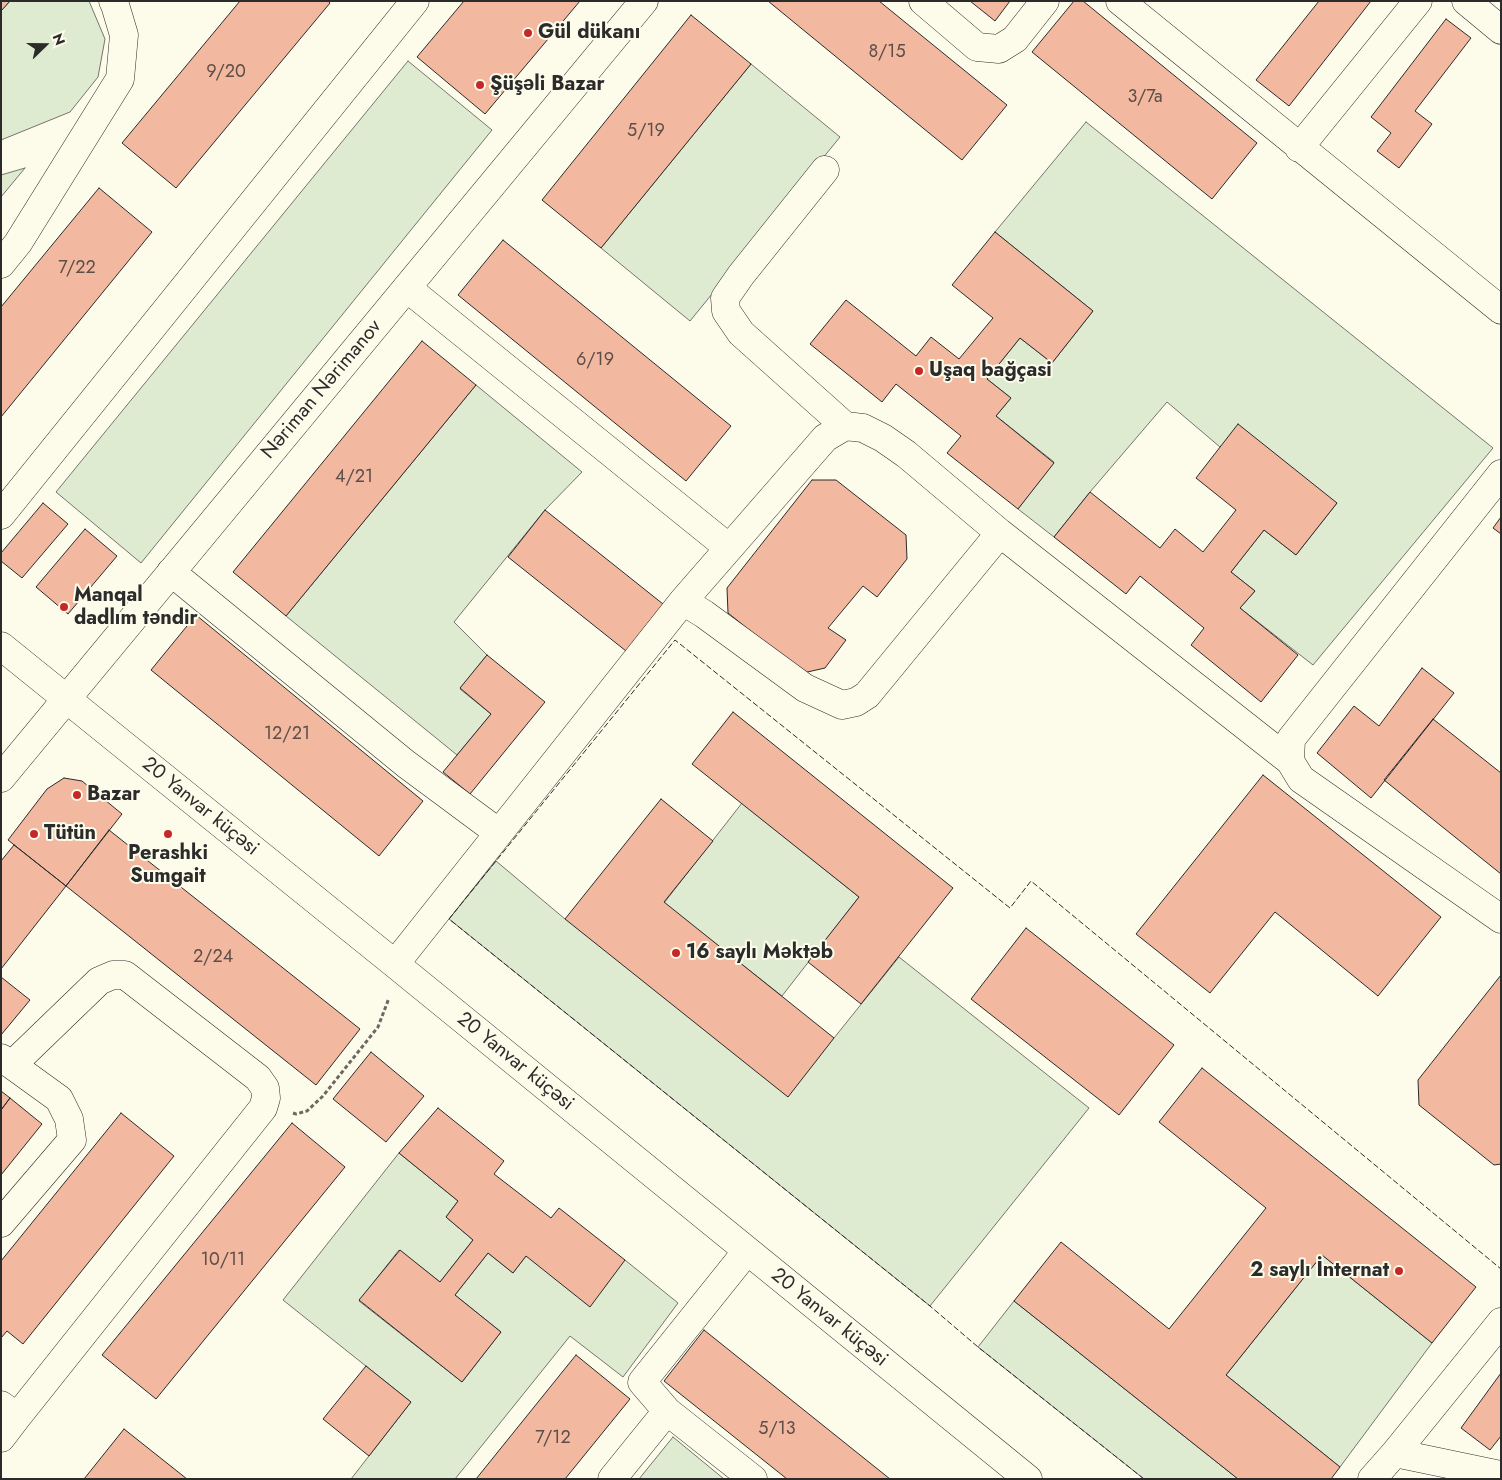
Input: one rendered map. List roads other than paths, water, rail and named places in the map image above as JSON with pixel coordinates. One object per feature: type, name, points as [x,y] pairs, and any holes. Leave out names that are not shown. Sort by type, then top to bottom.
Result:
[{"type":"main road","points":[[1,264],[18,243],[120,79],[124,35],[113,1]]},
{"type":"main road","points":[[1,514],[415,1]]},
{"type":"main road","name":"Nəriman Nərimanov","points":[[1,778],[644,1]]},
{"type":"main road","points":[[923,1],[977,47],[999,50],[1015,39],[1045,1]]},
{"type":"main road","points":[[1120,1],[1501,310]]},
{"type":"main road","points":[[1300,148],[1418,1]]},
{"type":"main road","points":[[1466,1],[1501,30]]},
{"type":"main road","points":[[825,170],[741,275],[725,298],[726,310],[741,333],[844,426],[863,428],[883,438],[906,454],[1000,533],[1290,761],[1300,779],[1501,919]]},
{"type":"main road","points":[[407,288],[729,548]]},
{"type":"main road","points":[[395,964],[683,601],[825,438],[844,426]]},
{"type":"main road","points":[[1290,761],[1291,738],[1501,474]]},
{"type":"main road","points":[[683,601],[704,614],[805,688],[842,705],[856,702],[868,695],[1000,533]]},
{"type":"main road","points":[[171,572],[406,764],[499,833]]},
{"type":"main road","name":"20 Yanvar küçəsi","points":[[1,646],[1028,1479]]},
{"type":"main road","points":[[1,1223],[72,1140],[69,1120],[59,1099],[7,1062],[99,981],[113,975],[125,975],[258,1078],[265,1088],[266,1098],[263,1108],[7,1420]]},
{"type":"main road","points":[[747,1251],[642,1382],[667,1411],[753,1479]]},
{"type":"main road","points":[[1372,1479],[1501,1322]]},
{"type":"main road","points":[[612,1479],[667,1411]]},
{"type":"main road","points":[[1395,1453],[1501,1475]]},
{"type":"place","name":"Gül dükanı","points":[[528,33]]},
{"type":"place","name":"Şüşəli Bazar","points":[[480,85]]},
{"type":"place","name":"Uşaq bağçasi","points":[[919,371]]},
{"type":"place","name":"Manqal dadlım təndir","points":[[64,607]]},
{"type":"place","name":"Bazar","points":[[77,795]]},
{"type":"place","name":"Tütün","points":[[34,834]]},
{"type":"place","name":"Perashki Sumgait","points":[[168,834]]},
{"type":"place","name":"16 saylı Məktəb","points":[[676,953]]},
{"type":"place","name":"2 saylı İnternat","points":[[1399,1271]]}]
